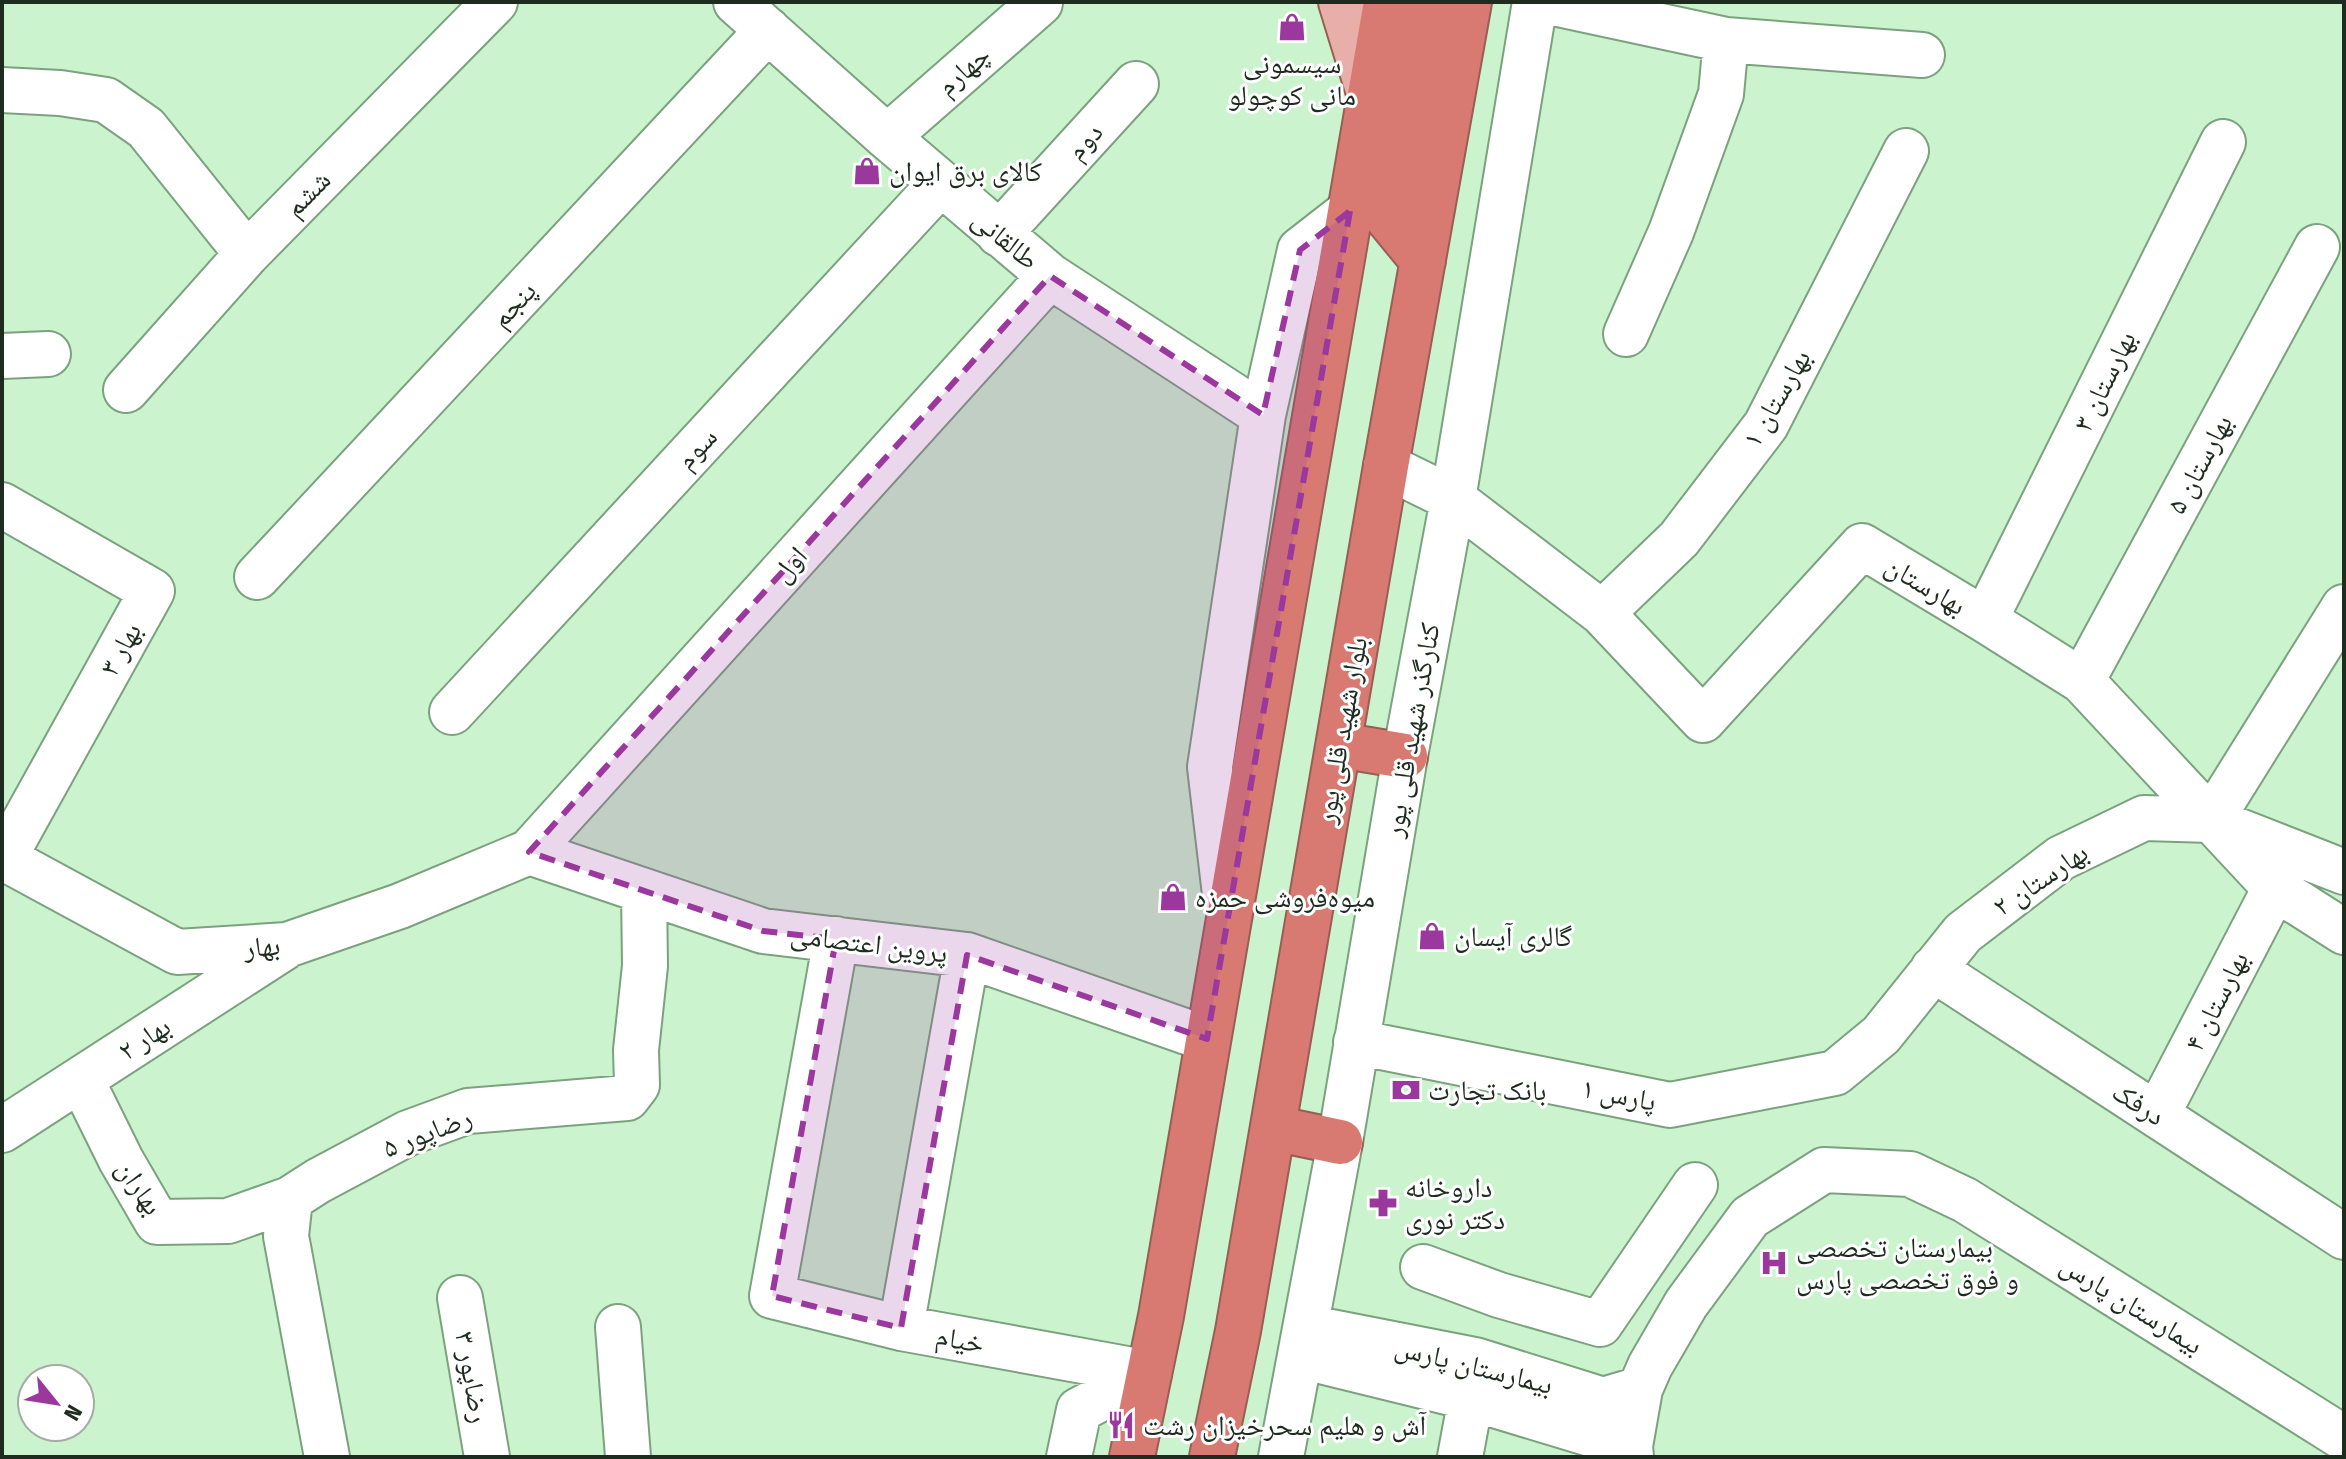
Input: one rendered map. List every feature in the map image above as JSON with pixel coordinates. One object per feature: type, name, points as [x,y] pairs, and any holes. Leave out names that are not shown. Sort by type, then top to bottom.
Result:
[{"type":"highway","points":[[1132,1457],[1161,1316],[1386,2]]},
{"type":"highway","points":[[1423,261],[1386,216],[1427,2]]},
{"type":"highway","name":"بلوار شهید قلی پور","points":[[1212,1457],[1238,1331],[1469,2]]},
{"type":"highway","points":[[1339,745],[1405,756]]},
{"type":"highway","points":[[1273,1128],[1340,1142]]},
{"type":"main road","points":[[1341,2],[1369,93]]},
{"type":"street","name":"ششم","points":[[126,390],[247,254],[495,2]]},
{"type":"street","name":"طالقانی","points":[[736,2],[887,137],[1050,276],[1263,415]]},
{"type":"street","name":"کنارگذر شهید قلی پور","points":[[1281,1457],[1340,1142],[1405,756],[1453,499],[1535,2]]},
{"type":"street","points":[[1549,2],[1726,40],[1922,55]]},
{"type":"street","name":"چهارم","points":[[887,137],[1040,3]]},
{"type":"street","name":"پنجم","points":[[257,577],[768,30]]},
{"type":"street","points":[[1626,334],[1671,232],[1721,94],[1726,40]]},
{"type":"street","name":"دوم","points":[[999,234],[1136,84]]},
{"type":"street","points":[[2,90],[60,93],[106,100],[146,128],[247,254]]},
{"type":"street","name":"بهارستان ۳","points":[[1985,620],[2223,142]]},
{"type":"street","name":"بهارستان ۱","points":[[1602,613],[1679,539],[1766,425],[1906,151]]},
{"type":"street","name":"سوم","points":[[452,712],[941,183]]},
{"type":"street","points":[[1228,921],[1210,767],[1263,415],[1300,250],[1350,211]]},
{"type":"street","name":"بهارستان ۵","points":[[2082,681],[2317,247]]},
{"type":"street","name":"اول","points":[[529,852],[1050,276]]},
{"type":"street","points":[[2,356],[48,354]]},
{"type":"street","name":"بهارستان","points":[[1386,466],[1453,499],[1602,613],[1703,720],[1862,546],[2082,681],[2275,888],[2344,932]]},
{"type":"street","name":"بهار ۳","points":[[2,505],[152,591],[3,857]]},
{"type":"street","points":[[2344,607],[2211,820],[2344,872]]},
{"type":"street","name":"بهارستان ۲","points":[[1933,969],[1963,933],[2061,858],[2144,818],[2211,820]]},
{"type":"street","name":"پروین اعتصامی","points":[[529,852],[763,931],[967,955],[1207,1039]]},
{"type":"street","name":"بهار","points":[[3,857],[177,952],[287,945],[400,906],[529,852]]},
{"type":"street","name":"بهارستان ۴","points":[[2157,1115],[2275,888]]},
{"type":"street","name":"رضاپور ۵","points":[[290,1199],[408,1133],[468,1111],[627,1098],[637,1085],[636,1050],[645,966],[644,891]]},
{"type":"street","name":"خیام","points":[[836,939],[772,1296],[901,1328],[1149,1373]]},
{"type":"street","name":"بهار ۲","points":[[2,1130],[287,945]]},
{"type":"street","points":[[901,1328],[967,955]]},
{"type":"street","name":"پارس ۱","points":[[1356,1042],[1670,1105],[1835,1073],[1881,1035],[1933,969]]},
{"type":"street","name":"درفک","points":[[1933,969],[2344,1237]]},
{"type":"street","name":"بهاران","points":[[81,1079],[121,1160],[157,1222],[228,1221],[290,1199]]},
{"type":"street","name":"بیمارستان پارس","points":[[1473,1379],[1630,1452],[1640,1389],[1650,1366],[1686,1304],[1750,1217],[1824,1170],[1910,1174],[1965,1200],[2344,1438]]},
{"type":"street","points":[[1423,1267],[1499,1295],[1600,1324],[1695,1185]]},
{"type":"street","points":[[290,1199],[286,1236],[327,1457]]},
{"type":"street","points":[[1460,1457],[1473,1379],[1499,1295]]},
{"type":"street","name":"رضاپور ۳","points":[[460,1298],[487,1457]]},
{"type":"street","points":[[618,1327],[628,1457]]},
{"type":"street","name":"بیمارستان پارس","points":[[1303,1341],[1473,1379],[1603,1400],[1640,1389]]},
{"type":"street","points":[[1069,1457],[1079,1410],[1149,1373]]},
{"type":"highlighted area","points":[[1350,211],[1207,1039],[967,955],[901,1328],[772,1296],[836,939],[763,931],[529,852],[1050,276],[1263,415],[1300,250]]},
{"type":"place","name":"سیسمونی مانی کوچولو","points":[[1292,27]]},
{"type":"place","name":"کالای برق ایوان","points":[[867,171]]},
{"type":"place","name":"میوه‌فروشی حمزه","points":[[1173,897]]},
{"type":"place","name":"گالری آیسان","points":[[1432,936]]},
{"type":"place","name":"بانک تجارت","points":[[1406,1090]]},
{"type":"place","name":"داروخانه دکتر نوری","points":[[1383,1203]]},
{"type":"place","name":"بیمارستان تخصصی و فوق تخصصی پارس","points":[[1774,1263]]},
{"type":"place","name":"آش و هلیم سحرخیزان رشت","points":[[1121,1425]]}]
